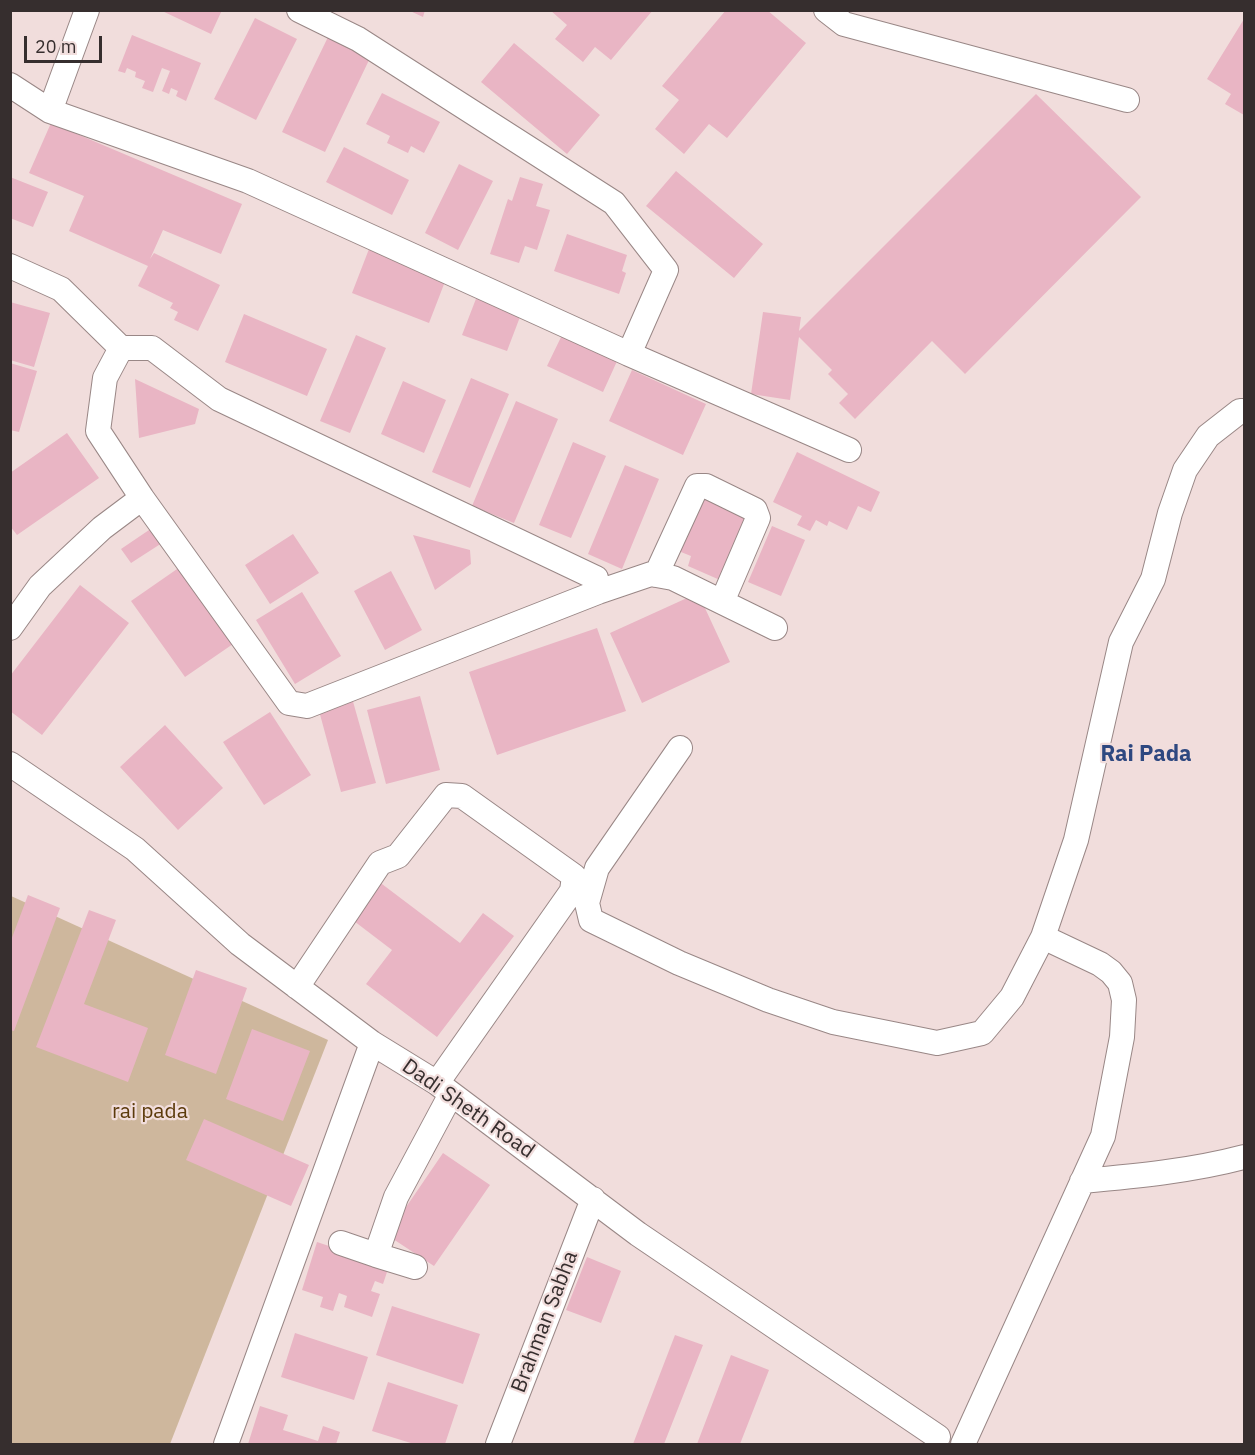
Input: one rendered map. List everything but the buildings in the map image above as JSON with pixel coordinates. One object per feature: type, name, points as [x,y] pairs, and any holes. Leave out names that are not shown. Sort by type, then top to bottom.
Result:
[{"type":"street","points":[[50,111],[87,10]]},
{"type":"street","points":[[299,10],[358,39],[614,203],[666,270],[629,354]]},
{"type":"street","points":[[826,10],[843,24],[1127,100]]},
{"type":"street","points":[[10,85],[50,111],[248,181],[629,354],[849,450]]},
{"type":"street","points":[[10,266],[61,289],[121,348],[152,348],[219,399],[596,578],[598,592]]},
{"type":"street","points":[[121,348],[105,378],[98,431],[142,498],[289,703],[307,706],[659,569],[697,486],[706,486],[755,510],[758,518],[724,596]]},
{"type":"street","points":[[680,748],[597,868],[587,903],[591,920],[679,963],[768,1000],[833,1022],[937,1043],[982,1033],[1012,997],[1043,937],[1077,840],[1121,642],[1153,579],[1170,513],[1185,470],[1208,436],[1240,411],[1245,411]]},
{"type":"street","points":[[10,628],[40,586],[102,528],[142,498]]},
{"type":"street","points":[[659,569],[673,578],[724,596],[775,628]]},
{"type":"street","name":"Dadi Sheth Road","points":[[10,764],[135,849],[240,944],[372,1043],[444,1089],[638,1234],[940,1442]]},
{"type":"street","points":[[297,987],[380,863],[398,856],[446,795],[462,796],[574,876],[572,891],[444,1089],[396,1197],[376,1256]]},
{"type":"street","points":[[963,1444],[1102,1136],[1122,1037],[1124,999],[1120,983],[1111,972],[1043,937]]},
{"type":"street","points":[[226,1444],[372,1043]]},
{"type":"street","points":[[1082,1181],[1161,1174],[1206,1167],[1245,1157]]},
{"type":"street","name":"Brahman Sabha","points":[[498,1444],[592,1199]]},
{"type":"street","points":[[340,1243],[415,1267]]},
{"type":"green space","name":"rai pada","points":[[11,896],[328,1040],[170,1444],[11,1444]]},
{"type":"district","name":"Rai Pada","points":[[1146,755]]}]
